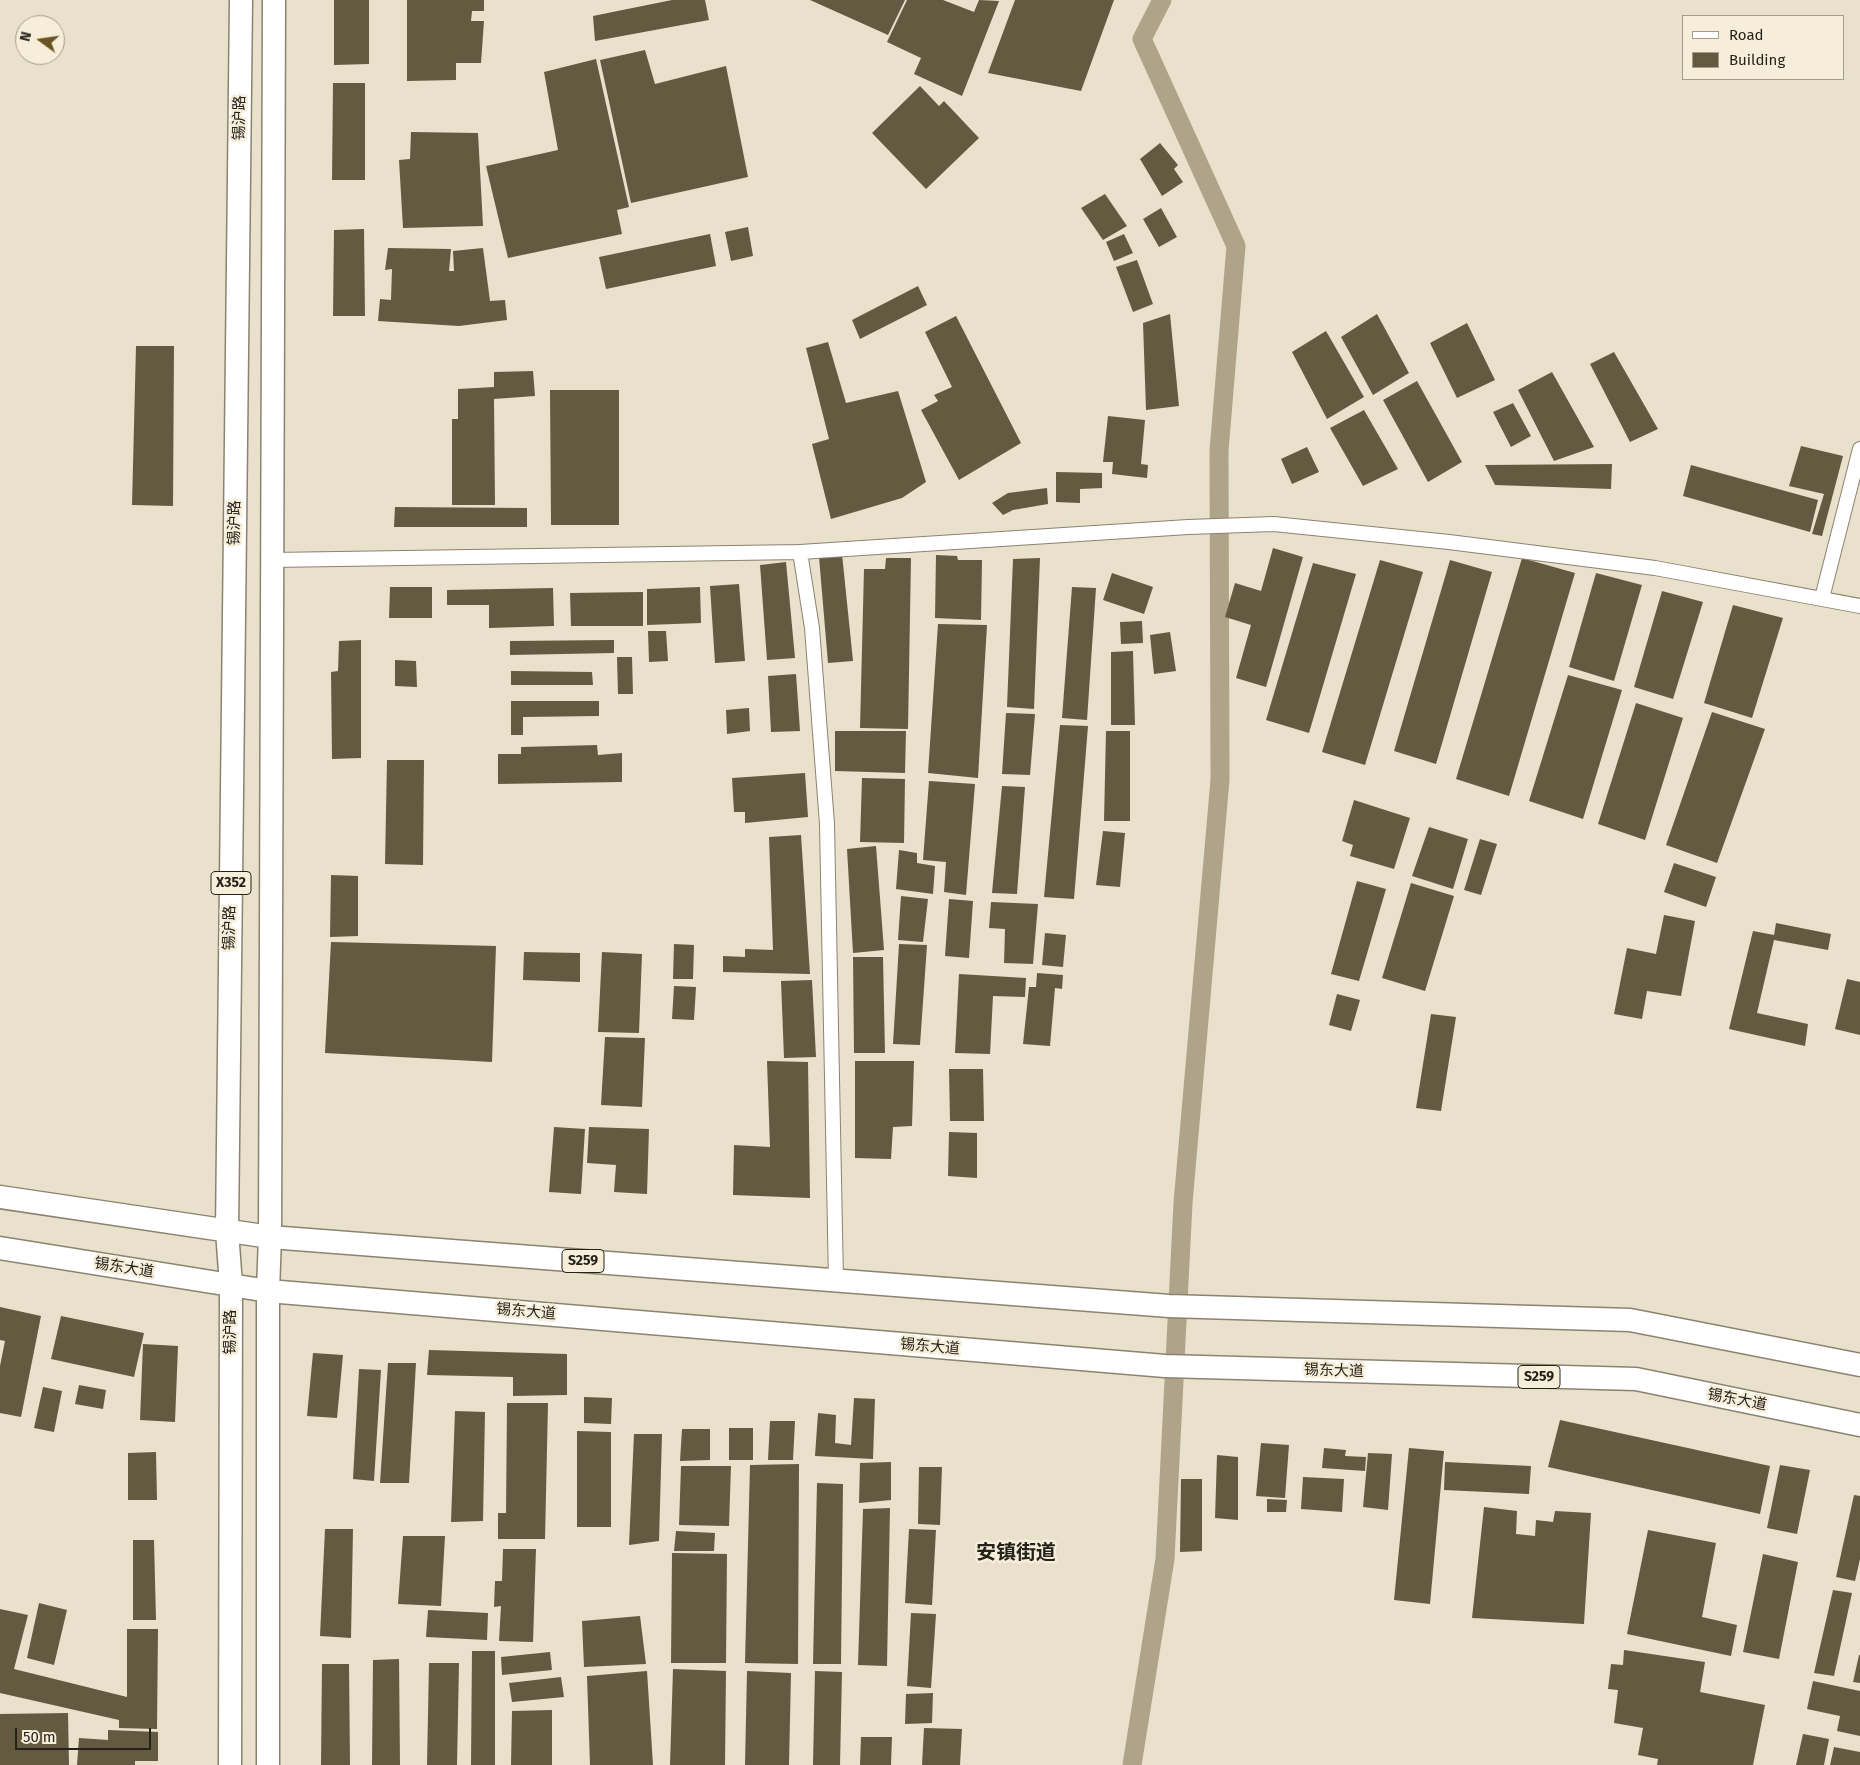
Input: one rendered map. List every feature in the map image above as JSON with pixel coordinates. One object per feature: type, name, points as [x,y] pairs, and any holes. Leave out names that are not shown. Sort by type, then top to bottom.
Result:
[{"type":"main road","name":"锡沪路","points":[[230,1765],[231,1285],[227,1231],[241,0]]},
{"type":"main road","name":"X352","points":[[268,1765],[268,1290],[270,1237],[274,0]]},
{"type":"main road","name":"S259","points":[[0,1197],[270,1237],[836,1281],[1169,1306],[1630,1320],[1860,1365]]},
{"type":"main road","name":"锡东大道","points":[[0,1248],[268,1290],[1165,1366],[1636,1380],[1860,1425]]},
{"type":"street","points":[[1822,598],[1860,449]]},
{"type":"street","points":[[272,560],[800,552],[1188,527],[1274,524],[1655,568],[1860,606]]},
{"type":"street","points":[[800,552],[812,628],[827,824],[836,1281]]},
{"type":"building","points":[[334,0],[369,0],[369,64],[334,65]]},
{"type":"building","points":[[407,0],[484,0],[484,11],[472,11],[471,21],[484,21],[481,63],[456,63],[456,80],[407,81]]},
{"type":"building","points":[[672,0],[705,0],[709,20],[595,41],[593,16]]},
{"type":"building","points":[[810,0],[905,0],[888,35]]},
{"type":"building","points":[[907,0],[943,0],[974,12],[979,0],[999,1],[962,96],[914,74],[921,58],[887,42]]},
{"type":"building","points":[[1015,0],[1114,0],[1081,91],[988,73]]},
{"type":"building","points":[[645,50],[655,84],[726,66],[748,177],[631,203],[600,60]]},
{"type":"building","points":[[596,59],[629,207],[617,210],[622,234],[508,258],[486,166],[558,150],[544,72]]},
{"type":"building","points":[[333,83],[365,83],[365,180],[332,180]]},
{"type":"building","points":[[920,86],[939,106],[944,101],[979,138],[926,189],[872,133]]},
{"type":"building","points":[[411,132],[478,133],[483,226],[403,228],[399,160],[410,159]]},
{"type":"building","points":[[1160,143],[1178,165],[1174,169],[1183,182],[1162,196],[1140,159]]},
{"type":"building","points":[[1105,194],[1127,226],[1103,240],[1081,208]]},
{"type":"building","points":[[1161,208],[1177,237],[1159,247],[1143,219]]},
{"type":"building","points":[[748,227],[753,256],[731,261],[725,232]]},
{"type":"building","points":[[364,229],[365,316],[333,316],[334,230]]},
{"type":"building","points":[[710,234],[716,266],[606,289],[599,257]]},
{"type":"building","points":[[1124,234],[1133,253],[1114,261],[1106,242]]},
{"type":"building","points":[[388,248],[451,249],[449,271],[454,271],[453,251],[483,248],[490,301],[505,300],[507,320],[459,326],[378,321],[380,299],[391,300],[392,269],[385,270]]},
{"type":"building","points":[[1137,260],[1153,304],[1133,312],[1116,267]]},
{"type":"building","points":[[918,286],[927,305],[860,339],[852,320]]},
{"type":"building","points":[[1170,314],[1179,406],[1146,410],[1143,323]]},
{"type":"building","points":[[1377,314],[1409,373],[1373,395],[1341,337]]},
{"type":"building","points":[[956,316],[1021,443],[959,480],[921,410],[938,401],[934,395],[952,387],[925,332]]},
{"type":"building","points":[[1467,323],[1495,380],[1457,398],[1430,343]]},
{"type":"building","points":[[1326,331],[1364,397],[1327,419],[1292,352]]},
{"type":"building","points":[[828,342],[846,403],[898,391],[926,482],[902,498],[831,519],[812,444],[829,439],[806,348]]},
{"type":"building","points":[[136,346],[174,346],[173,506],[132,505]]},
{"type":"building","points":[[1614,352],[1658,429],[1630,442],[1590,364]]},
{"type":"building","points":[[533,371],[535,396],[494,399],[495,505],[452,505],[452,419],[458,419],[458,389],[494,387],[494,372]]},
{"type":"building","points":[[1552,372],[1594,447],[1554,461],[1518,390]]},
{"type":"building","points":[[1417,381],[1462,462],[1428,482],[1383,400]]},
{"type":"building","points":[[550,390],[619,390],[619,525],[551,525]]},
{"type":"building","points":[[1513,403],[1531,436],[1511,447],[1493,412]]},
{"type":"building","points":[[1364,410],[1398,469],[1363,486],[1330,428]]},
{"type":"building","points":[[1108,416],[1145,420],[1141,464],[1148,465],[1147,478],[1112,474],[1113,462],[1103,462]]},
{"type":"building","points":[[1801,446],[1843,456],[1822,536],[1812,534],[1824,494],[1789,486]]},
{"type":"building","points":[[1307,447],[1319,472],[1292,484],[1281,459]]},
{"type":"building","points":[[1612,464],[1611,489],[1495,485],[1485,465]]},
{"type":"building","points":[[1691,465],[1818,500],[1810,532],[1683,496]]},
{"type":"building","points":[[1056,472],[1102,473],[1102,488],[1080,489],[1080,503],[1056,502]]},
{"type":"building","points":[[1047,488],[1048,504],[1013,510],[1003,515],[992,503],[1008,493]]},
{"type":"building","points":[[395,507],[527,508],[527,527],[394,527]]},
{"type":"building","points":[[1273,548],[1303,557],[1266,687],[1236,678],[1251,625],[1225,617],[1235,583],[1261,591]]},
{"type":"building","points":[[842,554],[853,661],[828,663],[819,557]]},
{"type":"building","points":[[936,555],[957,556],[958,560],[982,560],[981,620],[935,618]]},
{"type":"building","points":[[886,558],[911,558],[908,729],[860,728],[864,569],[885,569]]},
{"type":"building","points":[[1040,558],[1034,709],[1007,707],[1013,559]]},
{"type":"building","points":[[1522,558],[1575,573],[1509,796],[1456,779]]},
{"type":"building","points":[[1380,560],[1423,572],[1365,765],[1322,752]]},
{"type":"building","points":[[1450,560],[1492,572],[1436,764],[1394,751]]},
{"type":"building","points":[[786,562],[795,658],[767,660],[760,565]]},
{"type":"building","points":[[1313,563],[1356,574],[1309,733],[1266,720]]},
{"type":"building","points":[[1112,573],[1153,587],[1144,614],[1103,600]]},
{"type":"building","points":[[1596,573],[1642,585],[1614,681],[1569,667]]},
{"type":"building","points":[[739,584],[745,661],[715,663],[710,586]]},
{"type":"building","points":[[390,587],[432,587],[432,618],[389,618]]},
{"type":"building","points":[[700,587],[701,623],[647,625],[647,589]]},
{"type":"building","points":[[1072,587],[1096,588],[1087,720],[1062,718]]},
{"type":"building","points":[[553,588],[554,626],[489,628],[489,605],[447,605],[447,590]]},
{"type":"building","points":[[1662,591],[1703,602],[1673,699],[1634,687]]},
{"type":"building","points":[[643,592],[643,626],[571,626],[570,593]]},
{"type":"building","points":[[1733,605],[1783,618],[1752,718],[1704,703]]},
{"type":"building","points":[[1142,621],[1143,643],[1121,644],[1120,622]]},
{"type":"building","points":[[938,624],[987,625],[978,778],[928,773]]},
{"type":"building","points":[[648,631],[666,631],[668,661],[649,662]]},
{"type":"building","points":[[1170,632],[1176,671],[1154,674],[1150,635]]},
{"type":"building","points":[[361,640],[361,758],[332,759],[331,672],[338,671],[339,641]]},
{"type":"building","points":[[614,640],[614,653],[510,655],[510,641]]},
{"type":"building","points":[[1133,651],[1135,725],[1111,725],[1111,652]]},
{"type":"building","points":[[617,657],[632,657],[633,694],[618,694]]},
{"type":"building","points":[[395,660],[416,661],[417,687],[395,686]]},
{"type":"building","points":[[511,671],[592,672],[593,685],[511,685]]},
{"type":"building","points":[[796,674],[800,731],[771,732],[768,676]]},
{"type":"building","points":[[1568,675],[1622,690],[1583,819],[1529,801]]},
{"type":"building","points":[[511,701],[599,701],[599,716],[523,717],[523,735],[511,735]]},
{"type":"building","points":[[1636,703],[1683,718],[1645,840],[1598,824]]},
{"type":"building","points":[[749,708],[750,731],[727,734],[726,710]]},
{"type":"building","points":[[1712,712],[1765,729],[1717,863],[1666,845]]},
{"type":"building","points":[[1006,713],[1035,714],[1030,775],[1002,774]]},
{"type":"building","points":[[1060,725],[1088,726],[1074,899],[1044,897]]},
{"type":"building","points":[[835,731],[906,731],[905,773],[835,771]]},
{"type":"building","points":[[1106,731],[1130,731],[1130,821],[1104,821]]},
{"type":"building","points":[[597,745],[598,755],[622,753],[622,782],[498,784],[498,754],[521,754],[521,747]]},
{"type":"building","points":[[387,760],[424,760],[423,865],[385,864]]},
{"type":"building","points":[[805,773],[808,817],[745,823],[745,812],[734,812],[732,778]]},
{"type":"building","points":[[862,778],[905,779],[904,843],[860,842]]},
{"type":"building","points":[[929,781],[975,784],[966,895],[944,892],[946,862],[923,860]]},
{"type":"building","points":[[1002,786],[1025,787],[1017,894],[992,893]]},
{"type":"building","points":[[1354,800],[1410,818],[1394,869],[1350,856],[1353,845],[1342,841]]},
{"type":"building","points":[[1429,827],[1468,839],[1453,889],[1412,876]]},
{"type":"building","points":[[1103,831],[1125,833],[1120,887],[1096,885]]},
{"type":"building","points":[[801,835],[810,974],[723,972],[723,956],[745,957],[745,949],[773,950],[769,837]]},
{"type":"building","points":[[1480,839],[1497,844],[1481,895],[1464,890]]},
{"type":"building","points":[[876,846],[884,950],[853,953],[847,849]]},
{"type":"building","points":[[899,850],[917,853],[917,863],[935,866],[933,894],[896,889]]},
{"type":"building","points":[[1674,863],[1716,877],[1706,907],[1664,892]]},
{"type":"building","points":[[331,875],[358,876],[358,936],[330,937]]},
{"type":"building","points":[[1357,881],[1386,889],[1359,981],[1331,974]]},
{"type":"building","points":[[1411,883],[1454,896],[1425,991],[1382,978]]},
{"type":"building","points":[[901,896],[928,899],[923,942],[898,940]]},
{"type":"building","points":[[949,899],[973,901],[969,958],[945,956]]},
{"type":"building","points":[[991,902],[1038,904],[1033,964],[1004,963],[1005,929],[989,928]]},
{"type":"building","points":[[1664,915],[1695,921],[1681,996],[1647,991],[1642,1019],[1614,1014],[1627,948],[1656,954]]},
{"type":"building","points":[[1776,923],[1831,934],[1828,950],[1774,940],[1757,1013],[1808,1024],[1805,1046],[1729,1029],[1753,931],[1774,935]]},
{"type":"building","points":[[1045,933],[1066,935],[1063,967],[1042,965]]},
{"type":"building","points":[[331,942],[496,946],[492,1062],[325,1053]]},
{"type":"building","points":[[674,944],[694,945],[693,979],[673,979]]},
{"type":"building","points":[[899,944],[927,945],[920,1045],[893,1044]]},
{"type":"building","points":[[524,952],[580,953],[580,982],[523,980]]},
{"type":"building","points":[[602,952],[642,954],[639,1033],[598,1032]]},
{"type":"building","points":[[853,957],[883,957],[885,1053],[854,1053]]},
{"type":"building","points":[[1037,973],[1063,975],[1062,989],[1055,988],[1050,1046],[1023,1044],[1029,987],[1036,987]]},
{"type":"building","points":[[959,974],[1026,978],[1025,997],[993,996],[990,1054],[955,1053]]},
{"type":"building","points":[[1847,979],[1860,982],[1860,1035],[1835,1029]]},
{"type":"building","points":[[812,980],[816,1057],[784,1058],[781,981]]},
{"type":"building","points":[[674,986],[696,987],[694,1020],[672,1019]]},
{"type":"building","points":[[1337,994],[1360,1000],[1351,1031],[1329,1025]]},
{"type":"building","points":[[1431,1014],[1456,1017],[1441,1111],[1416,1108]]},
{"type":"building","points":[[605,1037],[645,1038],[642,1107],[601,1105]]},
{"type":"building","points":[[767,1061],[808,1062],[810,1198],[733,1195],[734,1145],[770,1147]]},
{"type":"building","points":[[855,1061],[914,1061],[912,1126],[893,1127],[891,1159],[855,1158]]},
{"type":"building","points":[[949,1069],[983,1069],[984,1121],[950,1121]]},
{"type":"building","points":[[554,1127],[585,1129],[581,1194],[549,1192]]},
{"type":"building","points":[[589,1127],[649,1129],[647,1194],[614,1192],[616,1165],[587,1163]]},
{"type":"building","points":[[949,1132],[977,1133],[977,1178],[948,1176]]},
{"type":"building","points":[[0,1307],[41,1316],[21,1417],[0,1413],[0,1366],[5,1341],[0,1340]]},
{"type":"building","points":[[61,1316],[144,1333],[134,1377],[51,1359]]},
{"type":"building","points":[[143,1344],[178,1346],[175,1422],[140,1420]]},
{"type":"building","points":[[429,1350],[567,1354],[567,1395],[513,1396],[513,1377],[427,1375]]},
{"type":"building","points":[[313,1353],[343,1355],[337,1418],[307,1416]]},
{"type":"building","points":[[388,1363],[416,1363],[409,1483],[380,1483]]},
{"type":"building","points":[[359,1369],[381,1370],[374,1481],[353,1479]]},
{"type":"building","points":[[79,1385],[106,1390],[103,1409],[75,1404]]},
{"type":"building","points":[[43,1387],[62,1391],[54,1432],[34,1428]]},
{"type":"building","points":[[584,1397],[612,1398],[611,1424],[584,1423]]},
{"type":"building","points":[[854,1398],[875,1399],[873,1459],[815,1456],[818,1413],[836,1415],[835,1443],[851,1445]]},
{"type":"building","points":[[507,1403],[548,1403],[545,1539],[498,1539],[498,1513],[506,1513]]},
{"type":"building","points":[[455,1411],[485,1412],[483,1521],[451,1522]]},
{"type":"building","points":[[1560,1420],[1770,1466],[1760,1514],[1548,1467]]},
{"type":"building","points":[[770,1421],[795,1421],[793,1460],[768,1460]]},
{"type":"building","points":[[729,1428],[753,1428],[753,1460],[729,1460]]},
{"type":"building","points":[[682,1429],[710,1429],[710,1460],[680,1461]]},
{"type":"building","points":[[577,1431],[611,1432],[611,1527],[577,1527]]},
{"type":"building","points":[[634,1434],[662,1434],[659,1541],[629,1545]]},
{"type":"building","points":[[1261,1443],[1289,1445],[1285,1498],[1256,1496]]},
{"type":"building","points":[[1324,1448],[1346,1450],[1345,1456],[1366,1457],[1365,1471],[1322,1468]]},
{"type":"building","points":[[1409,1448],[1444,1451],[1430,1604],[1394,1600]]},
{"type":"building","points":[[156,1452],[157,1500],[128,1500],[128,1453]]},
{"type":"building","points":[[1368,1453],[1392,1454],[1388,1510],[1363,1507]]},
{"type":"building","points":[[1217,1455],[1238,1457],[1238,1520],[1215,1518]]},
{"type":"building","points":[[891,1462],[891,1500],[859,1503],[860,1463]]},
{"type":"building","points":[[1445,1462],[1531,1466],[1529,1494],[1444,1490]]},
{"type":"building","points":[[799,1464],[798,1664],[745,1663],[750,1465]]},
{"type":"building","points":[[1780,1465],[1810,1470],[1797,1534],[1767,1528]]},
{"type":"building","points":[[681,1466],[731,1466],[729,1526],[679,1525]]},
{"type":"building","points":[[919,1467],[942,1467],[940,1525],[918,1524]]},
{"type":"building","points":[[1303,1477],[1344,1479],[1342,1512],[1301,1509]]},
{"type":"building","points":[[1181,1479],[1202,1479],[1202,1551],[1180,1552]]},
{"type":"building","points":[[817,1483],[843,1484],[841,1664],[813,1664]]},
{"type":"building","points":[[1854,1495],[1860,1496],[1860,1559],[1855,1581],[1836,1577]]},
{"type":"building","points":[[1267,1499],[1287,1500],[1286,1512],[1267,1512]]},
{"type":"building","points":[[1484,1507],[1517,1511],[1516,1534],[1535,1536],[1536,1520],[1553,1522],[1555,1511],[1591,1513],[1584,1624],[1472,1618]]},
{"type":"building","points":[[890,1508],[887,1666],[858,1665],[863,1509]]},
{"type":"building","points":[[325,1529],[353,1529],[351,1638],[320,1636]]},
{"type":"building","points":[[909,1529],[936,1530],[932,1605],[905,1603]]},
{"type":"building","points":[[1648,1530],[1716,1543],[1702,1617],[1737,1625],[1731,1656],[1627,1634]]},
{"type":"building","points":[[676,1531],[715,1533],[714,1551],[674,1551]]},
{"type":"building","points":[[403,1536],[445,1536],[441,1606],[398,1604]]},
{"type":"building","points":[[133,1540],[154,1540],[156,1620],[133,1620]]},
{"type":"building","points":[[503,1549],[536,1549],[533,1642],[499,1641],[501,1606],[494,1607],[495,1581],[502,1581]]},
{"type":"building","points":[[672,1553],[727,1554],[726,1663],[671,1663]]},
{"type":"building","points":[[1763,1554],[1798,1562],[1779,1659],[1743,1652]]},
{"type":"building","points":[[1833,1590],[1852,1593],[1834,1676],[1814,1673]]},
{"type":"building","points":[[39,1603],[67,1610],[54,1665],[27,1658]]},
{"type":"building","points":[[0,1609],[28,1615],[14,1669],[127,1697],[127,1629],[158,1629],[157,1729],[119,1728],[119,1720],[0,1693]]},
{"type":"building","points":[[428,1610],[488,1613],[487,1640],[426,1637]]},
{"type":"building","points":[[911,1613],[936,1614],[931,1688],[907,1686]]},
{"type":"building","points":[[640,1616],[646,1664],[584,1667],[582,1621]]},
{"type":"building","points":[[1624,1650],[1705,1662],[1700,1692],[1765,1705],[1753,1765],[1657,1765],[1658,1759],[1638,1755],[1643,1728],[1614,1723],[1618,1690],[1608,1689],[1611,1664],[1623,1665]]},
{"type":"building","points":[[472,1651],[495,1651],[495,1765],[471,1765]]},
{"type":"building","points":[[550,1652],[552,1670],[502,1675],[501,1657]]},
{"type":"building","points":[[1860,1655],[1860,1683],[1853,1682]]},
{"type":"building","points":[[399,1659],[400,1765],[372,1765],[373,1660]]},
{"type":"building","points":[[429,1663],[459,1663],[457,1765],[427,1765]]},
{"type":"building","points":[[322,1664],[349,1664],[350,1765],[321,1765]]},
{"type":"building","points":[[673,1669],[726,1671],[725,1765],[670,1765]]},
{"type":"building","points":[[647,1671],[653,1765],[590,1765],[587,1676]]},
{"type":"building","points":[[747,1671],[791,1673],[789,1765],[745,1765]]},
{"type":"building","points":[[815,1671],[842,1672],[840,1765],[813,1765]]},
{"type":"building","points":[[561,1677],[564,1697],[512,1702],[509,1683]]},
{"type":"building","points":[[1813,1681],[1860,1691],[1860,1736],[1837,1731],[1840,1716],[1807,1709]]},
{"type":"building","points":[[933,1693],[932,1723],[905,1724],[906,1694]]},
{"type":"building","points":[[552,1710],[552,1765],[511,1765],[512,1711]]},
{"type":"building","points":[[68,1713],[69,1765],[0,1765],[0,1714]]},
{"type":"building","points":[[924,1728],[962,1729],[960,1765],[922,1765]]},
{"type":"building","points":[[108,1730],[158,1732],[158,1761],[135,1761],[135,1765],[77,1765],[79,1738],[108,1740]]},
{"type":"building","points":[[1803,1734],[1829,1739],[1824,1765],[1796,1765]]},
{"type":"building","points":[[861,1737],[892,1737],[891,1765],[860,1765]]},
{"type":"building","points":[[1834,1747],[1860,1752],[1860,1765],[1830,1765]]},
{"type":"waterway","points":[[1132,1765],[1165,1559],[1183,1203],[1220,780],[1219,451],[1236,246],[1142,39],[1162,0]]},
{"type":"district","name":"安镇街道","points":[[1016,1553]]}]
